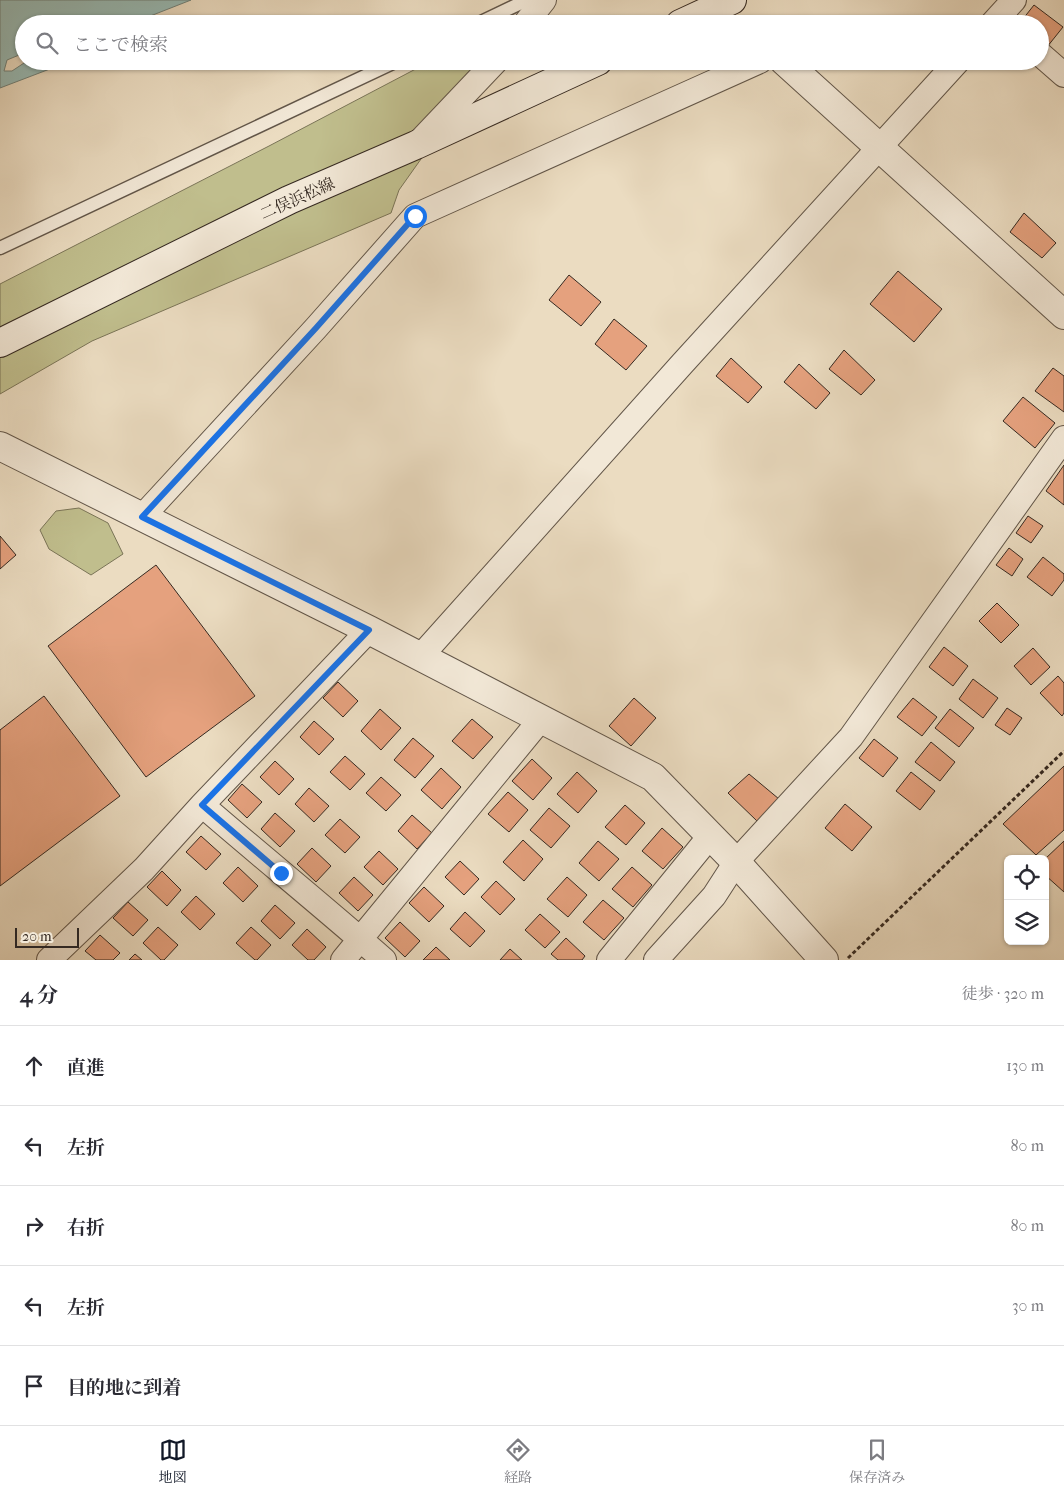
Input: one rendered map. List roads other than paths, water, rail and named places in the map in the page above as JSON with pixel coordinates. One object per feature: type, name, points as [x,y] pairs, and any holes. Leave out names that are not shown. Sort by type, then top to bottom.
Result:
[{"type":"street","points":[[532,15],[544,0]]},
{"type":"street","points":[[700,15],[732,0]]},
{"type":"street","points":[[1049,62],[1064,75]]},
{"type":"street","points":[[416,145],[487,70]]},
{"type":"street","name":"二俣浜松線","points":[[0,343],[289,200],[416,145],[578,70]]},
{"type":"street","points":[[142,517],[316,328],[415,216],[740,70]]},
{"type":"street","points":[[794,70],[1064,315]]},
{"type":"street","points":[[421,656],[682,364],[950,70]]},
{"type":"street","points":[[656,960],[714,896],[736,862],[850,736],[1064,438]]},
{"type":"street","points":[[0,446],[421,656],[653,777],[736,862],[824,960]]},
{"type":"street","points":[[49,960],[144,869],[202,805],[369,630]]},
{"type":"street","points":[[343,960],[541,719]]},
{"type":"street","points":[[202,805],[384,960]]},
{"type":"street","points":[[608,960],[710,836]]},
{"type":"lane","points":[[495,15],[527,0]]},
{"type":"lane","points":[[0,248],[378,70]]},
{"type":"water","points":[[0,0],[191,0],[153,15],[15,15],[15,57],[7,60],[4,71],[15,69],[47,70],[0,88]]}]
